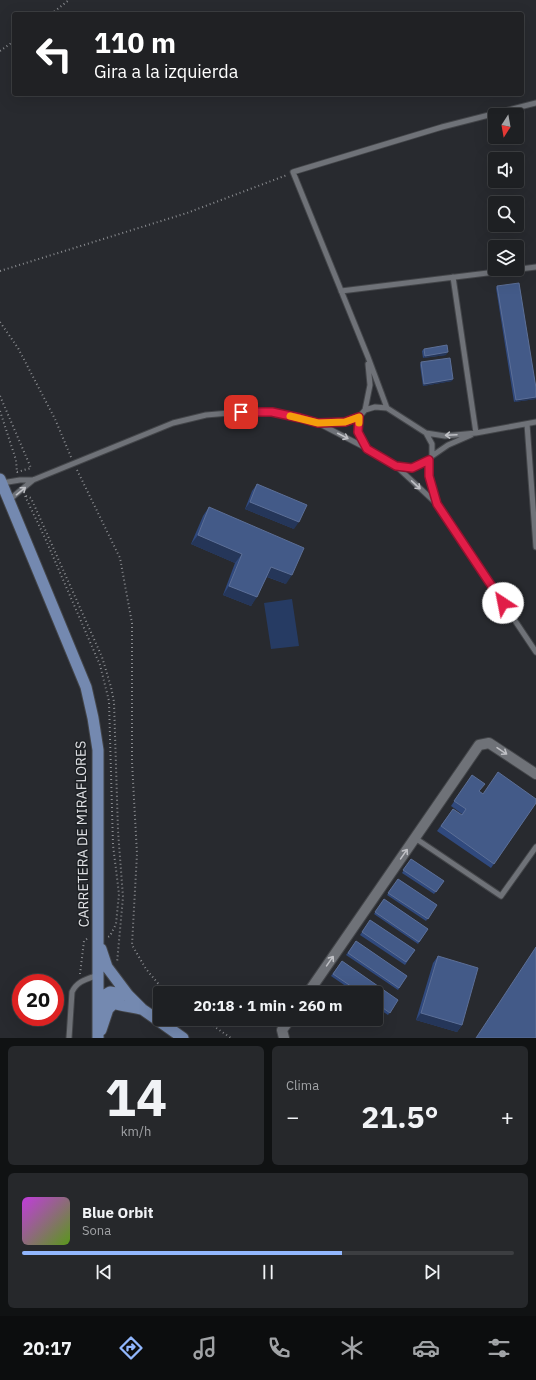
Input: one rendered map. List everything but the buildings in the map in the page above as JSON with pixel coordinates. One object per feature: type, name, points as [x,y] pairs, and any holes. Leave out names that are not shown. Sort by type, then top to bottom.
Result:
[{"type":"main road","name":"CARRETERA DE MIRAFLORES","points":[[1,481],[86,687],[93,718],[98,750],[95,939],[98,975],[98,1038]]},
{"type":"main road","points":[[95,939],[107,967],[128,995],[142,1009],[183,1038]]},
{"type":"main road","points":[[98,999],[110,992],[128,995]]},
{"type":"main road","points":[[98,999],[113,1004],[142,1009]]},
{"type":"main road","points":[[98,1038],[108,1009],[113,1004]]},
{"type":"street","points":[[313,986],[479,745],[489,743],[536,774]]},
{"type":"street","points":[[284,1038],[282,1030],[285,1026]]},
{"type":"lane","points":[[387,408],[342,291],[293,172],[442,127],[536,103]]},
{"type":"lane","points":[[342,291],[536,267]]},
{"type":"lane","points":[[453,277],[476,433]]},
{"type":"lane","points":[[318,423],[345,422],[359,417],[365,410],[370,385],[368,357]]},
{"type":"lane","points":[[365,410],[375,407],[387,408],[426,433],[445,436],[476,433],[536,422]]},
{"type":"lane","points":[[9,500],[33,480],[173,423],[206,415],[241,412],[272,412],[318,423],[396,466],[437,504],[536,652]]},
{"type":"lane","points":[[359,417],[358,432],[367,449]]},
{"type":"lane","points":[[526,424],[536,547]]},
{"type":"lane","points":[[426,433],[432,444],[429,476],[437,504]]},
{"type":"lane","points":[[396,466],[412,468],[431,458],[448,445],[476,433]]},
{"type":"lane","points":[[1,481],[33,480]]},
{"type":"lane","points":[[415,838],[501,896],[536,847]]},
{"type":"lane","points":[[69,1038],[72,992],[78,983],[98,975]]},
{"type":"path","points":[[54,12],[69,0]]},
{"type":"path","points":[[0,51],[12,42]]},
{"type":"path","points":[[0,271],[187,213],[293,172]]},
{"type":"path","points":[[0,322],[18,348],[54,419],[74,464],[120,558],[132,623],[132,762],[137,854],[132,945],[146,969],[160,986]]},
{"type":"path","points":[[0,396],[31,468],[17,472],[16,460],[0,410]]},
{"type":"path","points":[[78,983],[84,941],[87,938],[95,939]]},
{"type":"path","points":[[213,1026],[231,1038]]},
{"type":"shaded area","points":[[292,599],[299,646],[271,649],[264,603]]},
{"type":"slow traffic","points":[[290,416],[318,423],[345,422],[359,417],[359,423]]},
{"type":"route","points":[[241,412],[272,412],[318,423],[345,422],[359,417],[358,432],[367,449],[396,466],[412,468],[429,460],[429,476],[437,504],[503,603]]}]
